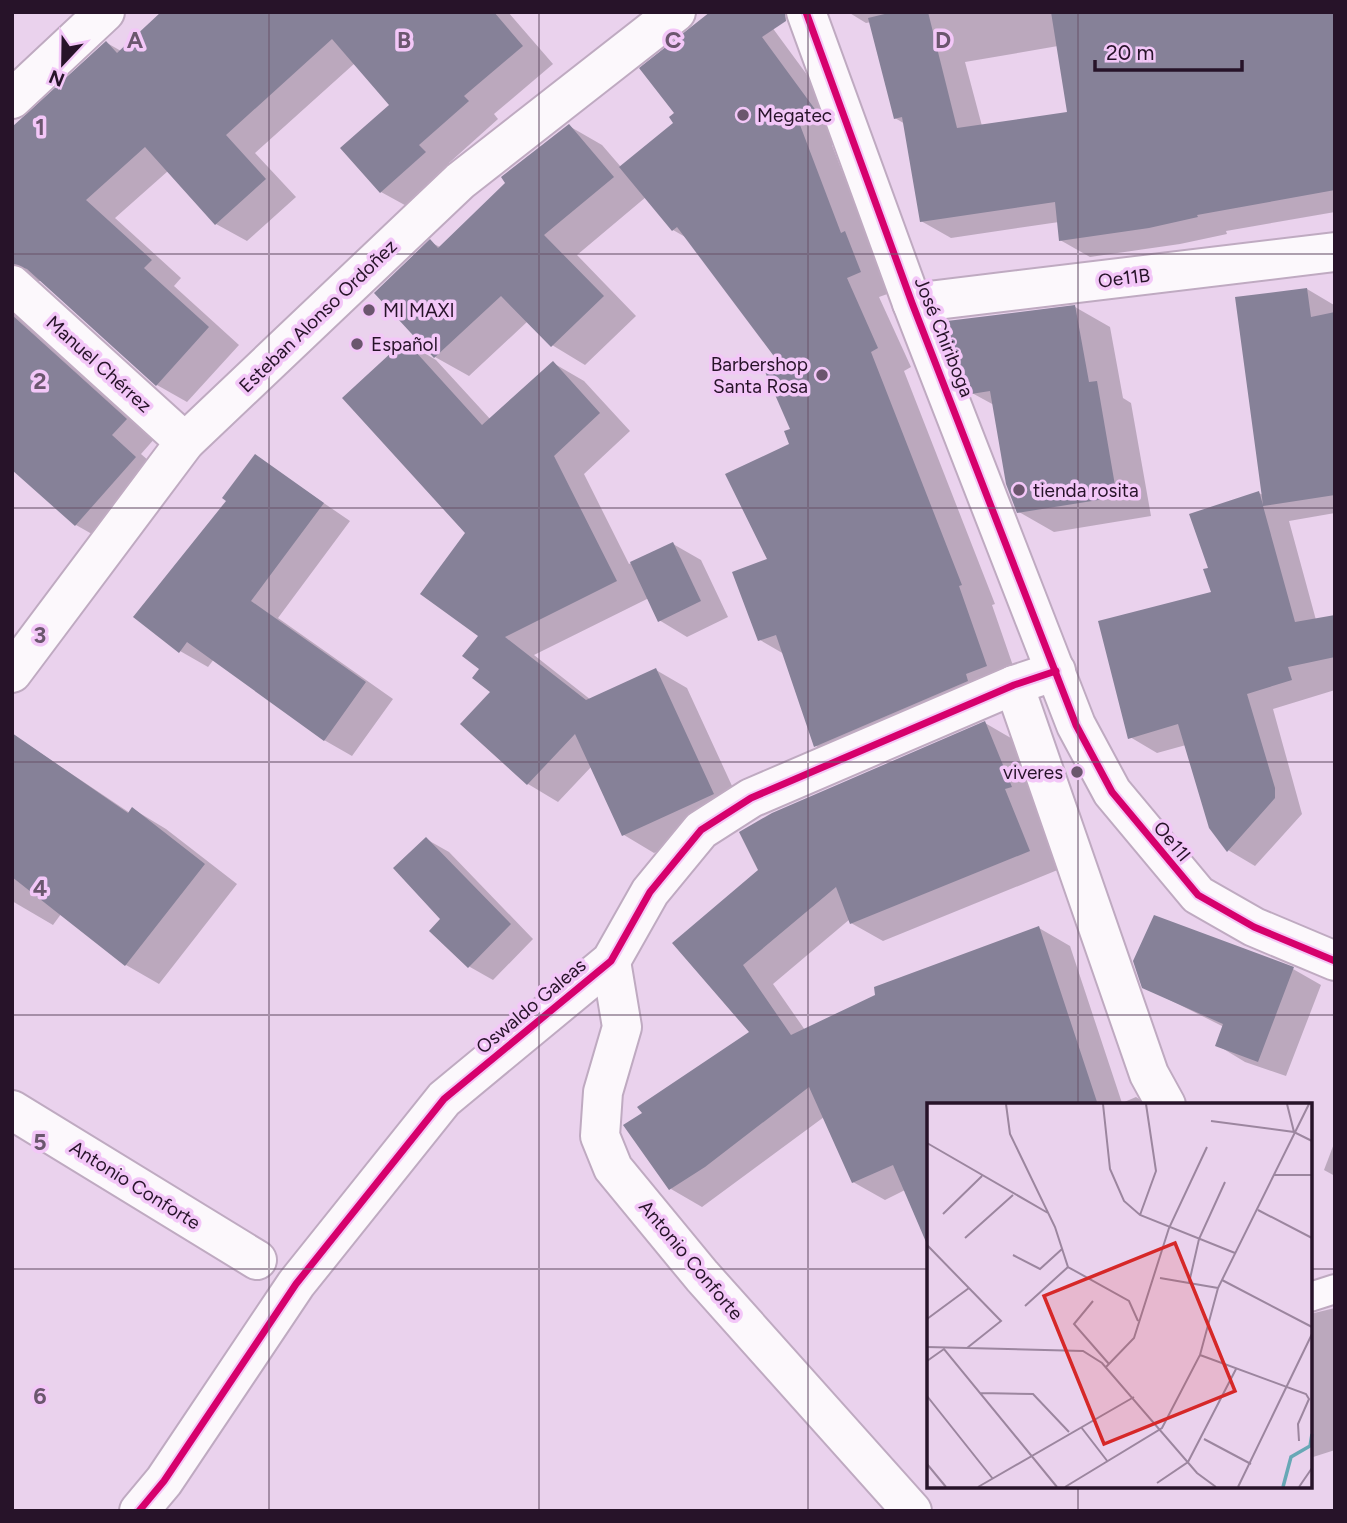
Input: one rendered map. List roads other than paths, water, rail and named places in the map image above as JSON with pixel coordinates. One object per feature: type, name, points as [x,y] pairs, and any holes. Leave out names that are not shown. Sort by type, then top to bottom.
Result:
[{"type":"street","points":[[12,99],[104,12]]},
{"type":"street","name":"Esteban Alonso Ordoñez","points":[[12,673],[186,442],[460,181],[676,12]]},
{"type":"street","name":"José Chiriboga","points":[[806,12],[912,303],[1056,671]]},
{"type":"street","name":"Oe11B","points":[[912,303],[1335,252]]},
{"type":"street","name":"Manuel Chérrez","points":[[12,285],[186,442]]},
{"type":"street","name":"Oswaldo Galeas","points":[[139,1511],[164,1481],[296,1284],[444,1099],[611,961],[650,892],[701,830],[751,798],[1014,685],[1056,671]]},
{"type":"street","name":"Oe11l","points":[[1056,671],[1076,725],[1112,792],[1198,895],[1254,927],[1335,961]]},
{"type":"street","points":[[1014,685],[1149,1074],[1165,1103]]},
{"type":"street","name":"Antonio Conforte","points":[[611,961],[622,1027],[603,1092],[600,1136],[613,1168],[702,1276],[912,1511]]},
{"type":"street","name":"Antonio Conforte","points":[[15,1116],[257,1260]]},
{"type":"lane","points":[[1312,1296],[1335,1289]]},
{"type":"place","name":"Megatec","points":[[743,115]]},
{"type":"place","name":"MI MAXI","points":[[369,310]]},
{"type":"place","name":"Español","points":[[357,344]]},
{"type":"place","name":"Barbershop Santa Rosa","points":[[822,375]]},
{"type":"place","name":"tienda rosita","points":[[1019,490]]},
{"type":"place","name":"viveres","points":[[1077,772]]}]
